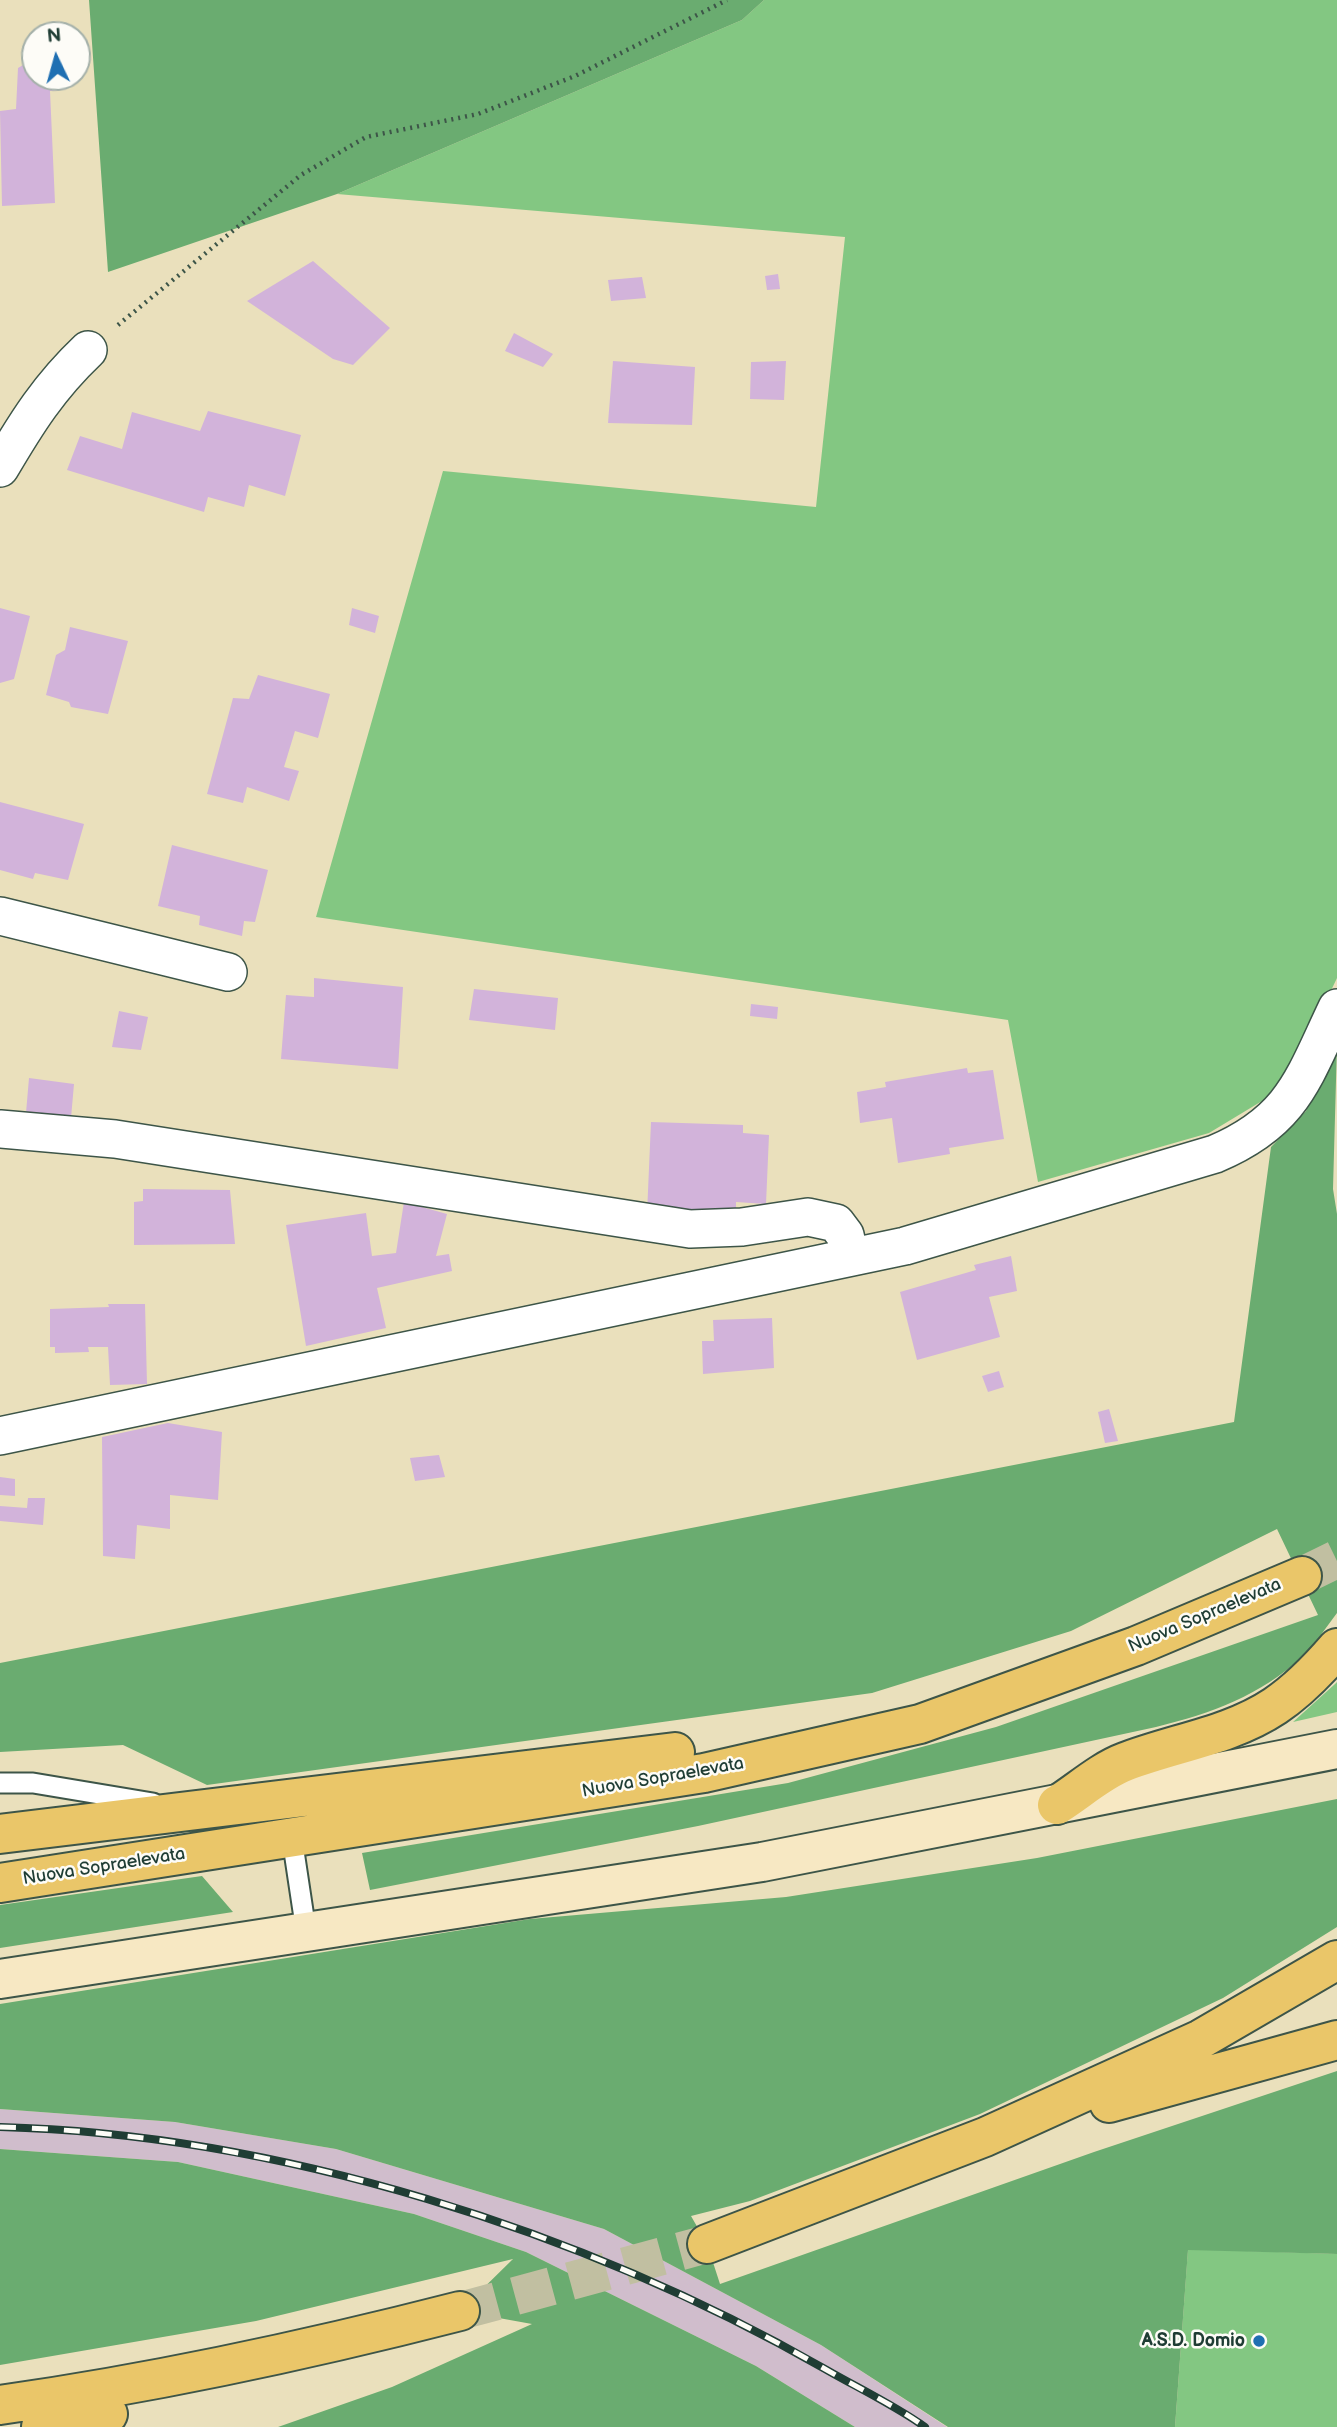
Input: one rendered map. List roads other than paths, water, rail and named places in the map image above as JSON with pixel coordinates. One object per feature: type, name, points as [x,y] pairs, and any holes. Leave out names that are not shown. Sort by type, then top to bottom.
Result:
[{"type":"highway","name":"Nuova Sopraelevata","points":[[0,1883],[704,1773],[920,1724],[1136,1646],[1302,1576]]},
{"type":"highway","points":[[1058,1805],[1122,1763],[1227,1728],[1274,1706],[1310,1679],[1337,1648]]},
{"type":"highway","points":[[0,1835],[188,1809],[920,1724]]},
{"type":"highway","points":[[706,2244],[985,2137],[1201,2039],[1337,1960]]},
{"type":"highway","points":[[985,2137],[1337,2040]]},
{"type":"highway","points":[[0,2404],[104,2390],[281,2354],[460,2311]]},
{"type":"highway","points":[[41,2427],[114,2413],[281,2354]]},
{"type":"main road","points":[[0,1979],[762,1862],[1337,1749]]},
{"type":"street","points":[[0,468],[31,414],[57,380],[88,350]]},
{"type":"street","points":[[0,916],[228,972]]},
{"type":"street","points":[[0,1436],[850,1257],[977,1227],[1215,1154],[1245,1141],[1273,1121],[1293,1098],[1337,1008]]},
{"type":"street","points":[[0,1129],[115,1139],[690,1228],[742,1227],[808,1217],[836,1223],[845,1235],[850,1257]]},
{"type":"lane","points":[[0,1783],[33,1783],[188,1809]]},
{"type":"lane","points":[[292,1838],[306,1931]]},
{"type":"tunnel","points":[[1302,1576],[1337,1559]]},
{"type":"tunnel","points":[[460,2311],[707,2244]]},
{"type":"railway","points":[[0,2127],[106,2134],[213,2148],[320,2170],[427,2199],[532,2234],[634,2274],[732,2319],[876,2397],[925,2427]]},
{"type":"place","name":"A.S.D. Domio","points":[[1259,2341]]}]
